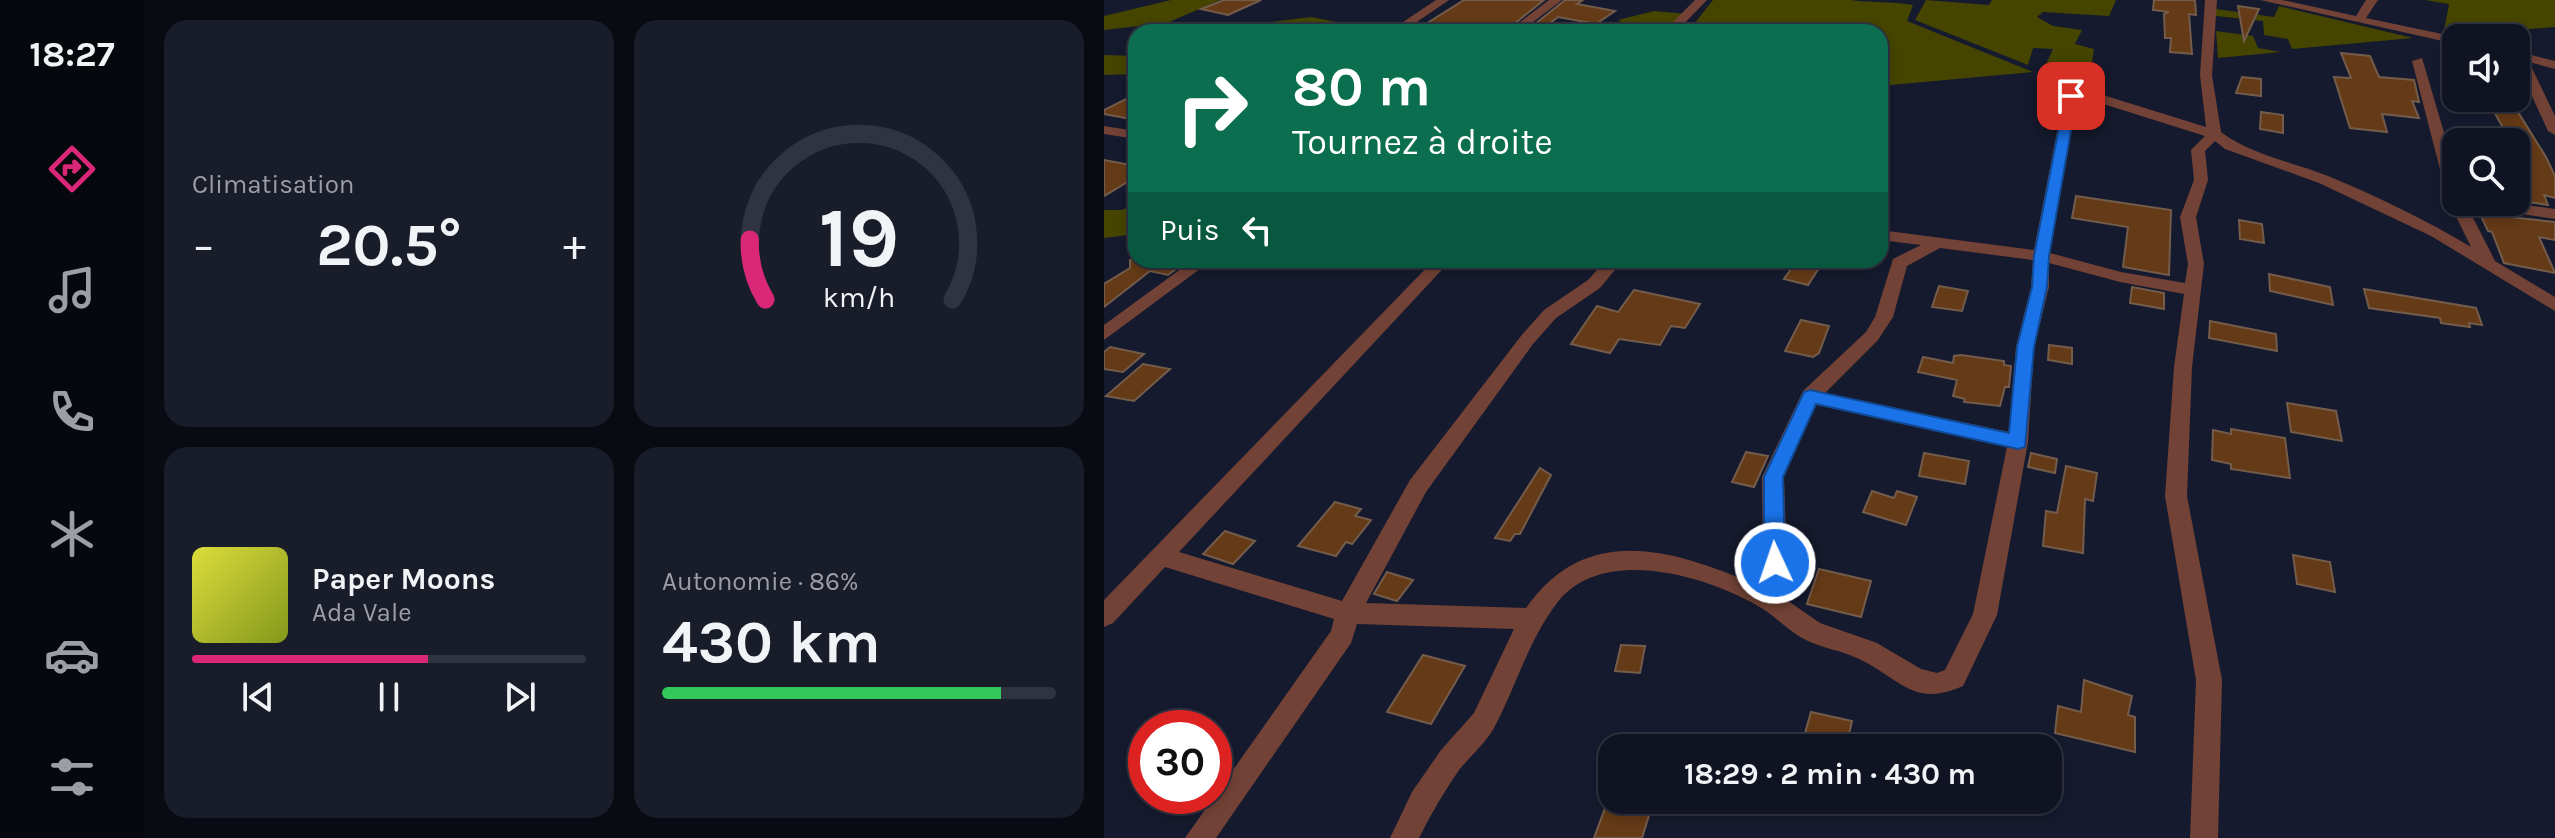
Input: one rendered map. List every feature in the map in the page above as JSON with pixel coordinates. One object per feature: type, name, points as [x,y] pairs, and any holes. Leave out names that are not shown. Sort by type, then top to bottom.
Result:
[{"type":"street","points":[[1407,24],[1443,0]]},
{"type":"street","points":[[1524,24],[1556,0]]},
{"type":"street","points":[[1677,24],[1701,0]]},
{"type":"street","points":[[2211,0],[2206,75],[2214,134]]},
{"type":"street","points":[[2266,0],[2442,37]]},
{"type":"street","points":[[2359,20],[2372,0]]},
{"type":"street","points":[[2530,58],[2555,65]]},
{"type":"street","points":[[2418,61],[2442,149]]},
{"type":"street","points":[[1404,838],[1444,770],[1483,722],[1533,619],[1549,595],[1565,579],[1604,561],[1630,560],[1693,568],[1770,601],[1812,631],[1868,651],[1916,680],[1938,685],[1954,678],[1985,615],[2018,442],[2025,347],[2040,287],[2041,256],[2071,96],[2070,69]]},
{"type":"street","points":[[2530,80],[2555,131]]},
{"type":"street","points":[[2071,96],[2098,98],[2214,134],[2230,146],[2324,180],[2487,262],[2555,305]]},
{"type":"street","points":[[1108,131],[1128,122]]},
{"type":"street","points":[[1108,131],[1128,134]]},
{"type":"street","points":[[2204,838],[2209,680],[2176,496],[2183,367],[2196,264],[2188,217],[2201,180],[2198,150],[2214,134]]},
{"type":"street","points":[[2530,210],[2555,214]]},
{"type":"street","points":[[2464,216],[2487,262]]},
{"type":"street","points":[[1888,236],[2041,256],[2120,277],[2194,290]]},
{"type":"street","points":[[1770,601],[1768,589],[1775,563],[1773,477],[1810,396],[1872,336],[1884,317],[1899,263],[1937,243]]},
{"type":"street","points":[[1104,334],[1193,268]]},
{"type":"street","points":[[1104,616],[1435,268]]},
{"type":"street","points":[[1199,838],[1342,635],[1348,613],[1418,486],[1527,340],[1559,306],[1594,284],[1608,268]]},
{"type":"street","points":[[1810,396],[2018,442]]},
{"type":"street","points":[[1161,556],[1348,613],[1533,619]]},
{"type":"shaded area","points":[[1171,0],[1220,0],[1167,23],[1128,24],[1128,27],[1104,30],[1104,16]]},
{"type":"shaded area","points":[[1713,0],[1851,0],[1913,5],[1907,21],[2033,72],[1888,85],[1888,24],[1694,24]]},
{"type":"shaded area","points":[[1926,0],[1989,5],[1992,0],[2116,0],[2109,16],[2043,12],[2037,17],[2053,26],[2082,30],[2075,44],[2094,49],[2092,62],[2078,69],[2062,65],[2053,73],[2043,71],[2053,49],[2033,48],[2028,65],[1915,20]]},
{"type":"shaded area","points":[[2425,0],[2555,0],[2555,27],[2530,29],[2530,24],[2445,24],[2449,4]]},
{"type":"shaded area","points":[[2279,6],[2413,38],[2292,49],[2288,39],[2264,35],[2263,21],[2216,16],[2216,9],[2274,17]]},
{"type":"shaded area","points":[[1654,11],[1687,14],[1677,24],[1624,24],[1618,20]]},
{"type":"shaded area","points":[[1311,17],[1347,24],[1265,24]]},
{"type":"shaded area","points":[[2216,31],[2253,36],[2258,48],[2281,52],[2218,58]]},
{"type":"shaded area","points":[[1104,55],[1128,56],[1128,74],[1104,75]]},
{"type":"shaded area","points":[[1128,207],[1128,235],[1104,238],[1104,210]]},
{"type":"building","points":[[1224,0],[1261,0],[1228,15],[1201,9]]},
{"type":"building","points":[[1464,0],[1544,0],[1514,24],[1426,24]]},
{"type":"building","points":[[1565,0],[1583,0],[1577,4],[1615,11],[1596,24],[1558,17],[1549,24],[1535,24]]},
{"type":"building","points":[[2154,0],[2195,0],[2196,15],[2189,14],[2192,54],[2170,52],[2171,38],[2165,38],[2164,14],[2169,12],[2153,10]]},
{"type":"building","points":[[2238,6],[2259,9],[2244,41]]},
{"type":"building","points":[[2341,53],[2370,56],[2379,77],[2414,80],[2419,102],[2412,101],[2419,118],[2382,114],[2387,132],[2350,128],[2334,77],[2351,78]]},
{"type":"building","points":[[2242,77],[2261,79],[2261,96],[2236,93]]},
{"type":"building","points":[[1128,98],[1128,118],[1104,114],[1104,110]]},
{"type":"building","points":[[2261,112],[2283,115],[2283,133],[2260,129]]},
{"type":"building","points":[[2494,112],[2518,112],[2528,128],[2503,128]]},
{"type":"building","points":[[2530,131],[2555,176],[2555,198],[2544,195],[2548,205],[2530,202]]},
{"type":"building","points":[[1104,160],[1128,164],[1128,182],[1104,196]]},
{"type":"building","points":[[2076,196],[2171,210],[2169,275],[2123,267],[2128,227],[2072,218]]},
{"type":"building","points":[[2481,216],[2555,222],[2555,240],[2539,237],[2555,273],[2504,263],[2492,232],[2488,231]]},
{"type":"building","points":[[2239,220],[2262,224],[2264,243],[2240,239]]},
{"type":"building","points":[[1130,268],[1177,268],[1168,275],[1150,271],[1104,307],[1104,284]]},
{"type":"building","points":[[1792,268],[1819,268],[1808,285],[1784,279]]},
{"type":"building","points":[[2269,274],[2330,287],[2333,305],[2270,291]]},
{"type":"building","points":[[1939,286],[1968,291],[1962,311],[1932,307]]},
{"type":"building","points":[[2132,287],[2164,293],[2164,309],[2130,303]]},
{"type":"building","points":[[2364,289],[2476,308],[2482,325],[2469,323],[2470,327],[2441,323],[2440,318],[2369,308]]},
{"type":"building","points":[[1634,290],[1700,304],[1685,328],[1671,326],[1660,345],[1619,339],[1610,353],[1571,344],[1597,306],[1618,312]]},
{"type":"building","points":[[1801,320],[1829,326],[1819,353],[1813,357],[1785,351]]},
{"type":"building","points":[[2210,321],[2276,334],[2277,351],[2209,338]]},
{"type":"building","points":[[2049,345],[2072,348],[2072,364],[2048,360]]},
{"type":"building","points":[[1110,347],[1144,354],[1123,372],[1104,369],[1104,352]]},
{"type":"building","points":[[1954,356],[2004,361],[2004,365],[2011,366],[2009,387],[2005,387],[2000,406],[1964,402],[1965,399],[1953,396],[1957,380],[1918,372],[1923,357],[1953,363]]},
{"type":"building","points":[[1143,364],[1170,369],[1134,401],[1106,396]]},
{"type":"building","points":[[2287,403],[2336,411],[2342,441],[2291,432]]},
{"type":"building","points":[[2231,429],[2285,438],[2290,478],[2231,469],[2231,464],[2212,460],[2213,430],[2231,434]]},
{"type":"building","points":[[1746,452],[1768,456],[1754,487],[1732,482]]},
{"type":"building","points":[[1924,453],[1969,461],[1965,484],[1919,476]]},
{"type":"building","points":[[2031,453],[2057,459],[2055,473],[2028,467]]},
{"type":"building","points":[[2066,466],[2097,473],[2093,501],[2085,499],[2083,553],[2043,546],[2046,511],[2057,513]]},
{"type":"building","points":[[1540,468],[1551,475],[1520,534],[1515,534],[1510,541],[1495,538]]},
{"type":"building","points":[[1872,491],[1894,498],[1897,491],[1917,497],[1906,525],[1863,512]]},
{"type":"building","points":[[1335,502],[1361,509],[1355,516],[1371,520],[1352,544],[1346,542],[1336,556],[1298,546]]},
{"type":"building","points":[[1225,531],[1255,541],[1233,564],[1203,554]]},
{"type":"building","points":[[2293,555],[2330,562],[2335,592],[2297,584]]},
{"type":"building","points":[[1819,569],[1871,581],[1861,617],[1807,604]]},
{"type":"building","points":[[1387,572],[1413,580],[1397,601],[1374,594]]},
{"type":"building","points":[[1621,645],[1645,646],[1640,673],[1615,671]]},
{"type":"building","points":[[1423,655],[1465,666],[1431,724],[1387,712]]},
{"type":"building","points":[[2084,680],[2132,696],[2128,715],[2135,717],[2135,752],[2055,733],[2058,706],[2081,712]]},
{"type":"building","points":[[1811,712],[1852,721],[1849,734],[1805,733]]},
{"type":"building","points":[[1603,814],[1649,814],[1642,838],[1594,838]]},
{"type":"route","points":[[1775,563],[1773,477],[1810,396],[2018,442],[2025,347],[2040,287],[2041,256],[2071,96]]}]
